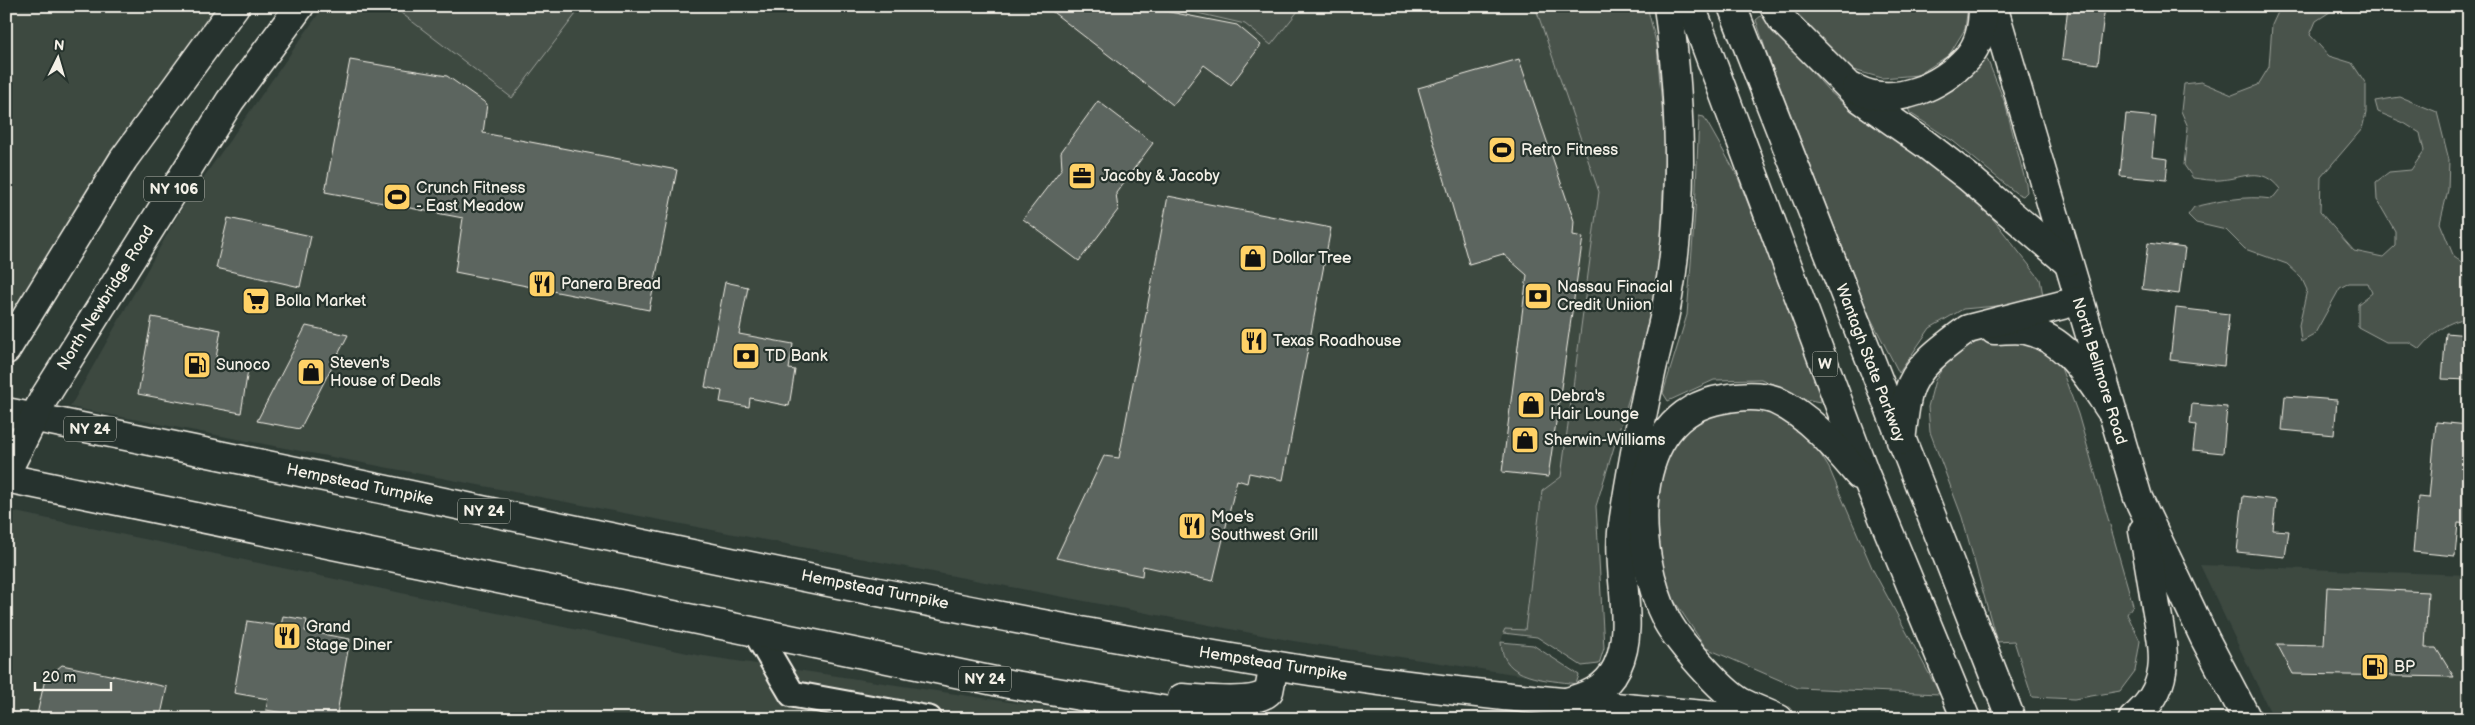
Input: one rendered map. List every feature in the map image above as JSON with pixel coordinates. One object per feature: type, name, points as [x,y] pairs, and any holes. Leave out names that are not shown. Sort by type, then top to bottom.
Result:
[{"type":"main road","points":[[6,350],[123,160],[235,6]]},
{"type":"main road","name":"North Newbridge Road","points":[[35,418],[44,398],[230,100],[300,6]]},
{"type":"main road","points":[[1563,703],[1592,693],[1605,684],[1617,668],[1622,649],[1624,623],[1622,534],[1651,374],[1667,303],[1678,189],[1679,120],[1668,6]]},
{"type":"main road","name":"W","points":[[1691,6],[1870,488],[1966,719]]},
{"type":"main road","name":"Wantagh State Parkway","points":[[1732,6],[2011,719]]},
{"type":"main road","points":[[1774,6],[1783,21],[1861,99],[1924,143],[1968,177],[2067,262]]},
{"type":"main road","points":[[1842,82],[1865,93],[1890,97],[1921,90],[1942,79],[1969,56],[1979,37],[1983,6]]},
{"type":"main road","name":"North Bellmore Road","points":[[1993,6],[2078,301],[2138,498],[2247,719]]},
{"type":"main road","points":[[1901,441],[1908,393],[1922,367],[1968,330],[2078,301]]},
{"type":"main road","points":[[1968,330],[2026,330],[2060,344],[2080,366],[2111,411]]},
{"type":"main road","points":[[1779,719],[1739,701],[1694,658],[1667,622],[1654,586],[1646,552],[1643,526],[1645,482],[1658,446],[1679,416],[1708,401],[1743,395],[1774,400],[1809,420],[1870,488]]},
{"type":"main road","name":"Hempstead Turnpike","points":[[6,412],[767,569],[1019,619],[1274,665],[1461,692],[1751,719]]},
{"type":"main road","name":"NY 106","points":[[6,473],[35,418]]},
{"type":"main road","name":"NY 24","points":[[6,478],[1010,684],[1216,719]]},
{"type":"main road","points":[[2133,719],[2149,704],[2154,694],[2162,674],[2165,653],[2138,498]]},
{"type":"main road","points":[[1010,684],[1166,697],[1247,699],[1262,697],[1269,691],[1274,665]]},
{"type":"street","points":[[755,631],[792,694],[929,719]]},
{"type":"shaded area","points":[[6,6],[220,6],[77,208],[6,346]]},
{"type":"shaded area","points":[[324,6],[1167,6],[1245,24],[1271,44],[1302,6],[1535,6],[1599,192],[1561,478],[1542,491],[1525,630],[1505,629],[1501,642],[1501,652],[1506,660],[1514,670],[1527,676],[1293,641],[70,407],[182,208]]},
{"type":"shaded area","points":[[392,6],[582,6],[512,98]]},
{"type":"shaded area","points":[[1167,6],[1302,6],[1271,45],[1245,24]]},
{"type":"shaded area","points":[[1535,6],[1647,6],[1657,46],[1665,144],[1660,270],[1647,339],[1596,506],[1604,648],[1599,664],[1582,666],[1537,637],[1503,633],[1505,629],[1525,630],[1542,491],[1561,477],[1599,192]]},
{"type":"shaded area","points":[[1789,6],[1968,6],[1965,29],[1949,55],[1918,75],[1882,78],[1846,68],[1801,23]]},
{"type":"shaded area","points":[[2277,6],[2339,6],[2316,21],[2310,35],[2329,56],[2352,63],[2366,84],[2366,113],[2362,129],[2321,177],[2320,212],[2354,251],[2383,257],[2395,246],[2395,231],[2377,200],[2376,182],[2389,172],[2411,170],[2424,151],[2420,133],[2404,123],[2378,112],[2375,101],[2400,97],[2437,112],[2449,160],[2448,190],[2440,223],[2454,257],[2469,267],[2469,318],[2461,319],[2442,328],[2420,349],[2409,342],[2386,342],[2358,327],[2358,304],[2372,293],[2368,283],[2349,283],[2340,288],[2314,335],[2301,342],[2299,325],[2307,290],[2301,277],[2287,264],[2245,249],[2226,230],[2196,223],[2188,215],[2194,207],[2223,201],[2242,198],[2272,199],[2280,189],[2266,177],[2259,175],[2217,180],[2193,178],[2184,165],[2188,127],[2181,111],[2184,84],[2201,82],[2232,95],[2258,85],[2269,67],[2272,25],[2278,12]]},
{"type":"shaded area","points":[[1762,15],[1828,90],[1853,112],[1923,157],[1979,201],[2040,279],[2043,295],[2040,299],[2019,304],[1963,309],[1930,328],[1899,373],[1868,313],[1766,51],[1756,20]]},
{"type":"shaded area","points":[[1983,55],[1988,61],[2005,103],[2026,184],[2027,192],[2023,196],[2016,193],[1953,141],[1910,113],[1908,108],[1953,88]]},
{"type":"shaded area","points":[[1699,116],[1704,117],[1737,175],[1821,392],[1820,402],[1805,399],[1761,379],[1714,380],[1668,401],[1663,393],[1687,315],[1695,211]]},
{"type":"shaded area","points":[[1994,338],[2033,343],[2060,365],[2078,414],[2133,605],[2127,614],[2140,641],[2135,671],[2120,691],[2074,699],[2032,697],[2014,641],[1997,642],[1962,517],[1930,432],[1928,407],[1935,380],[1951,355],[1979,341]]},
{"type":"shaded area","points":[[1765,407],[1805,429],[1829,468],[1873,570],[1940,694],[1798,688],[1706,648],[1673,599],[1654,548],[1657,488],[1677,436],[1721,408]]},
{"type":"shaded area","points":[[6,510],[697,655],[1123,719],[6,719]]},
{"type":"shaded area","points":[[2200,565],[2469,575],[2469,718],[2271,714]]},
{"type":"shaded area","points":[[1501,642],[1533,645],[1579,675],[1576,684],[1540,679],[1518,671],[1509,664],[1503,655]]},
{"type":"building","points":[[1045,6],[1139,6],[1237,25],[1261,45],[1231,85],[1204,65],[1173,105]]},
{"type":"building","points":[[2068,6],[2105,6],[2098,64],[2062,59]]},
{"type":"building","points":[[1519,59],[1574,221],[1573,235],[1583,237],[1548,477],[1502,472],[1527,275],[1503,254],[1469,264],[1418,88]]},
{"type":"building","points":[[350,60],[447,76],[487,104],[483,133],[677,170],[649,310],[455,272],[463,218],[325,192]]},
{"type":"building","points":[[1098,101],[1153,143],[1116,193],[1118,210],[1079,261],[1023,219],[1062,168],[1061,152]]},
{"type":"building","points":[[2126,114],[2156,117],[2152,157],[2168,159],[2166,180],[2120,176]]},
{"type":"building","points":[[1168,196],[1331,228],[1283,480],[1249,473],[1247,483],[1237,480],[1213,581],[1143,566],[1142,576],[1056,558],[1104,456],[1119,458]]},
{"type":"building","points":[[228,218],[311,236],[300,287],[216,268]]},
{"type":"building","points":[[2148,243],[2185,248],[2179,294],[2142,289]]},
{"type":"building","points":[[725,282],[748,287],[739,334],[793,344],[789,369],[795,370],[789,406],[750,398],[749,407],[720,402],[722,391],[705,387]]},
{"type":"building","points":[[2176,308],[2229,314],[2224,366],[2170,360]]},
{"type":"building","points":[[152,317],[221,330],[216,358],[249,364],[241,413],[138,394]]},
{"type":"building","points":[[306,326],[348,335],[300,429],[257,421]]},
{"type":"building","points":[[2446,333],[2469,335],[2469,380],[2442,379]]},
{"type":"building","points":[[2285,396],[2337,400],[2334,435],[2282,430]]},
{"type":"building","points":[[2192,404],[2227,407],[2223,453],[2193,450],[2196,425],[2190,424]]},
{"type":"building","points":[[2436,422],[2469,425],[2469,524],[2458,523],[2455,556],[2413,552],[2418,497],[2429,498]]},
{"type":"building","points":[[2243,496],[2276,500],[2273,530],[2289,531],[2285,557],[2237,552]]},
{"type":"building","points":[[2327,587],[2428,592],[2425,648],[2436,648],[2454,677],[2293,674],[2277,644],[2324,645]]},
{"type":"building","points":[[283,616],[307,620],[305,631],[350,639],[336,719],[319,719],[266,710],[268,699],[234,693],[247,621],[281,626]]},
{"type":"building","points":[[62,665],[167,687],[160,719],[36,719],[45,679]]},
{"type":"place","name":"Retro Fitness","points":[[1502,150]]},
{"type":"place","name":"Jacoby & Jacoby","points":[[1082,176]]},
{"type":"place","name":"Crunch Fitness - East Meadow","points":[[397,197]]},
{"type":"place","name":"Dollar Tree","points":[[1253,258]]},
{"type":"place","name":"Panera Bread","points":[[542,284]]},
{"type":"place","name":"Nassau Finacial Credit Uniion","points":[[1538,296]]},
{"type":"place","name":"Bolla Market","points":[[256,301]]},
{"type":"place","name":"Texas Roadhouse","points":[[1254,341]]},
{"type":"place","name":"TD Bank","points":[[746,356]]},
{"type":"place","name":"Sunoco","points":[[197,365]]},
{"type":"place","name":"Steven's House of Deals","points":[[311,372]]},
{"type":"place","name":"Debra's Hair Lounge","points":[[1531,405]]},
{"type":"place","name":"Sherwin-Williams","points":[[1525,440]]},
{"type":"place","name":"Moe's Southwest Grill","points":[[1192,526]]},
{"type":"place","name":"Grand Stage Diner","points":[[287,636]]},
{"type":"place","name":"BP","points":[[2375,667]]}]
